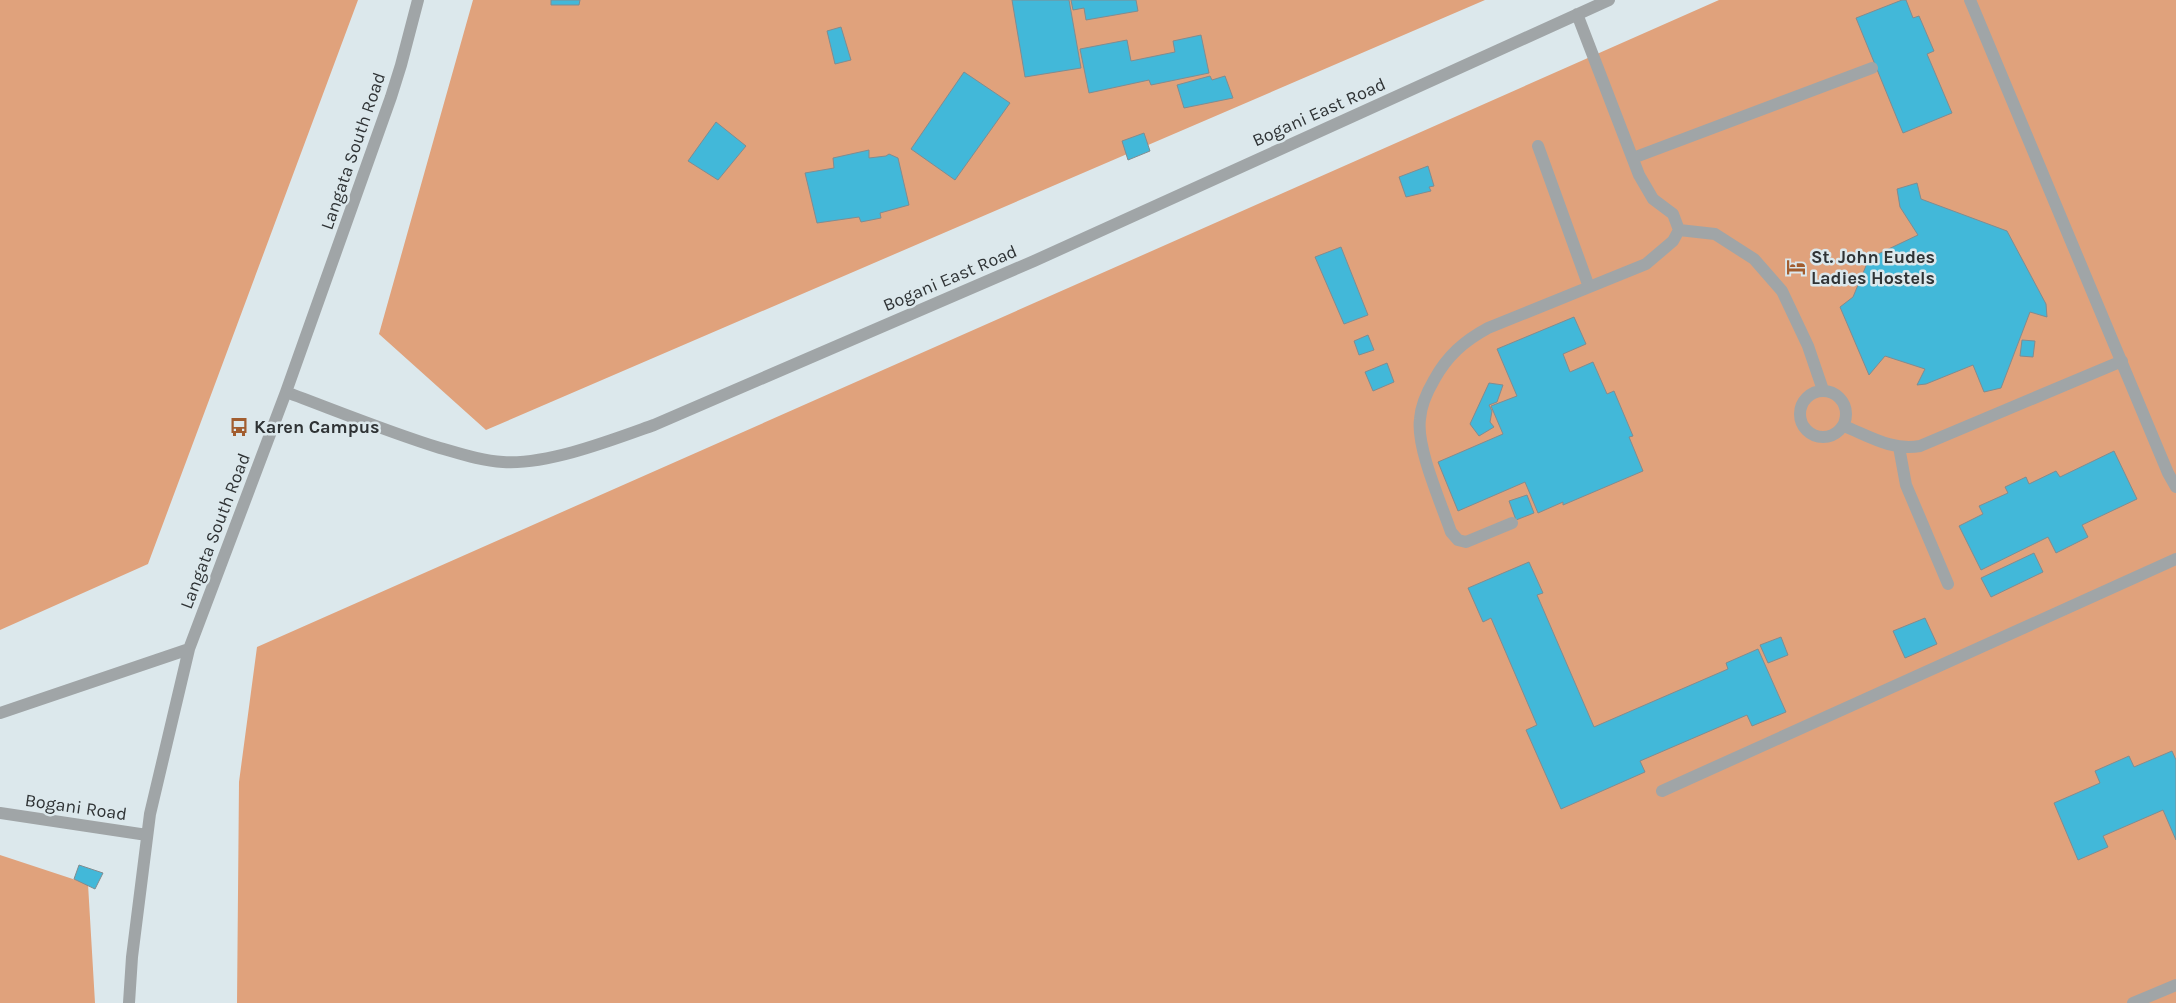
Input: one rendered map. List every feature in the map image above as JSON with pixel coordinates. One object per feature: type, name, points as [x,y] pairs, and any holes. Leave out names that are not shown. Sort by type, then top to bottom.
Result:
[{"type":"street","name":"Langata South Road","points":[[129,1003],[132,957],[150,814],[189,649],[286,392],[391,97],[418,0]]},
{"type":"street","name":"Bogani East Road","points":[[286,392],[416,441],[470,457],[504,462],[544,458],[597,445],[663,421],[1034,261],[1609,0]]},
{"type":"street","points":[[1970,0],[2168,473],[2176,488]]},
{"type":"street","points":[[1512,523],[1466,542],[1458,540],[1451,532],[1422,445],[1419,420],[1425,396],[1444,362],[1469,339],[1488,328],[1646,264],[1674,241],[1679,230],[1673,214],[1653,199],[1639,175],[1577,14]]},
{"type":"street","points":[[1633,158],[1872,68]]},
{"type":"street","points":[[1538,146],[1589,287]]},
{"type":"street","points":[[1679,230],[1715,234],[1754,260],[1782,291],[1808,346],[1823,390]]},
{"type":"street","points":[[1844,426],[1893,446],[1920,446],[2122,361]]},
{"type":"street","points":[[1823,390],[1838,396],[1846,410],[1844,426],[1831,436],[1815,436],[1802,426],[1799,410],[1808,396],[1823,390]]},
{"type":"street","points":[[1899,447],[1906,485],[1948,584]]},
{"type":"street","points":[[1662,791],[2176,559]]},
{"type":"street","points":[[0,713],[189,649]]},
{"type":"street","name":"Bogani Road","points":[[0,813],[148,835]]},
{"type":"street","points":[[2133,1003],[2176,984]]},
{"type":"shaded area","points":[[0,0],[358,0],[148,564],[0,630]]},
{"type":"shaded area","points":[[473,0],[1485,0],[486,430],[379,334]]},
{"type":"shaded area","points":[[1719,0],[2176,0],[2176,1003],[237,1003],[239,782],[257,647]]},
{"type":"shaded area","points":[[0,855],[88,884],[95,1003],[0,1003]]},
{"type":"building","points":[[551,0],[580,0],[579,5],[551,5]]},
{"type":"building","points":[[1012,0],[1069,0],[1081,68],[1025,77]]},
{"type":"building","points":[[1071,0],[1136,0],[1138,11],[1086,20],[1084,8],[1073,10]]},
{"type":"building","points":[[1906,0],[1913,18],[1919,16],[1934,51],[1927,54],[1952,113],[1903,133],[1856,18]]},
{"type":"building","points":[[841,27],[851,60],[835,64],[827,31]]},
{"type":"building","points":[[1201,35],[1209,73],[1151,85],[1149,80],[1089,93],[1080,49],[1127,40],[1131,61],[1175,52],[1173,41]]},
{"type":"building","points":[[964,72],[1010,103],[955,180],[911,149]]},
{"type":"building","points":[[1210,76],[1212,80],[1225,76],[1233,98],[1184,108],[1177,85]]},
{"type":"building","points":[[716,122],[746,146],[718,180],[688,161]]},
{"type":"building","points":[[1144,133],[1150,151],[1128,160],[1122,141]]},
{"type":"building","points":[[869,150],[869,158],[889,154],[898,158],[909,205],[880,213],[881,218],[861,222],[859,217],[817,223],[805,173],[834,168],[833,158]]},
{"type":"building","points":[[1428,166],[1434,186],[1429,187],[1431,191],[1406,197],[1399,177]]},
{"type":"building","points":[[1917,183],[1921,199],[2007,231],[2046,304],[2047,317],[2030,312],[2001,388],[1984,392],[1973,365],[1926,384],[1917,385],[1925,369],[1885,356],[1869,375],[1840,307],[1853,297],[1868,261],[1878,254],[1918,235],[1900,207],[1897,189]]},
{"type":"building","points":[[1341,247],[1368,315],[1344,324],[1315,257]]},
{"type":"building","points":[[1574,317],[1586,344],[1563,354],[1570,372],[1593,362],[1607,394],[1614,391],[1633,436],[1629,437],[1643,471],[1563,505],[1563,502],[1538,513],[1525,482],[1458,511],[1438,462],[1503,434],[1491,406],[1517,396],[1497,349]]},
{"type":"building","points":[[1368,335],[1374,350],[1359,355],[1354,341]]},
{"type":"building","points":[[2022,340],[2035,341],[2033,357],[2020,356]]},
{"type":"building","points":[[1387,363],[1394,382],[1373,391],[1365,372]]},
{"type":"building","points":[[1489,383],[1503,385],[1497,402],[1489,405],[1492,411],[1490,422],[1494,427],[1479,436],[1470,424]]},
{"type":"building","points":[[2114,451],[2137,499],[2082,525],[2088,537],[2056,553],[2048,537],[1981,570],[1959,526],[1983,514],[1979,506],[2008,493],[2005,487],[2026,477],[2029,484],[2056,471],[2060,477]]},
{"type":"building","points":[[1527,495],[1534,513],[1516,520],[1509,501]]},
{"type":"building","points":[[2034,553],[2043,572],[1991,597],[1981,578]]},
{"type":"building","points":[[1529,562],[1543,593],[1537,595],[1594,727],[1728,669],[1726,663],[1758,649],[1786,712],[1752,726],[1747,715],[1640,761],[1645,772],[1561,809],[1526,730],[1537,725],[1491,618],[1483,622],[1468,588]]},
{"type":"building","points":[[1925,618],[1937,644],[1905,658],[1893,631]]},
{"type":"building","points":[[1781,637],[1788,655],[1768,663],[1760,645]]},
{"type":"building","points":[[2172,751],[2176,760],[2176,840],[2163,810],[2103,836],[2108,847],[2078,860],[2054,803],[2100,783],[2095,771],[2129,756],[2134,767]]},
{"type":"building","points":[[79,865],[103,873],[95,889],[74,879]]},
{"type":"place","name":"St. John Eudes Ladies Hostels","points":[[1796,267]]},
{"type":"place","name":"Karen Campus","points":[[239,427]]}]
